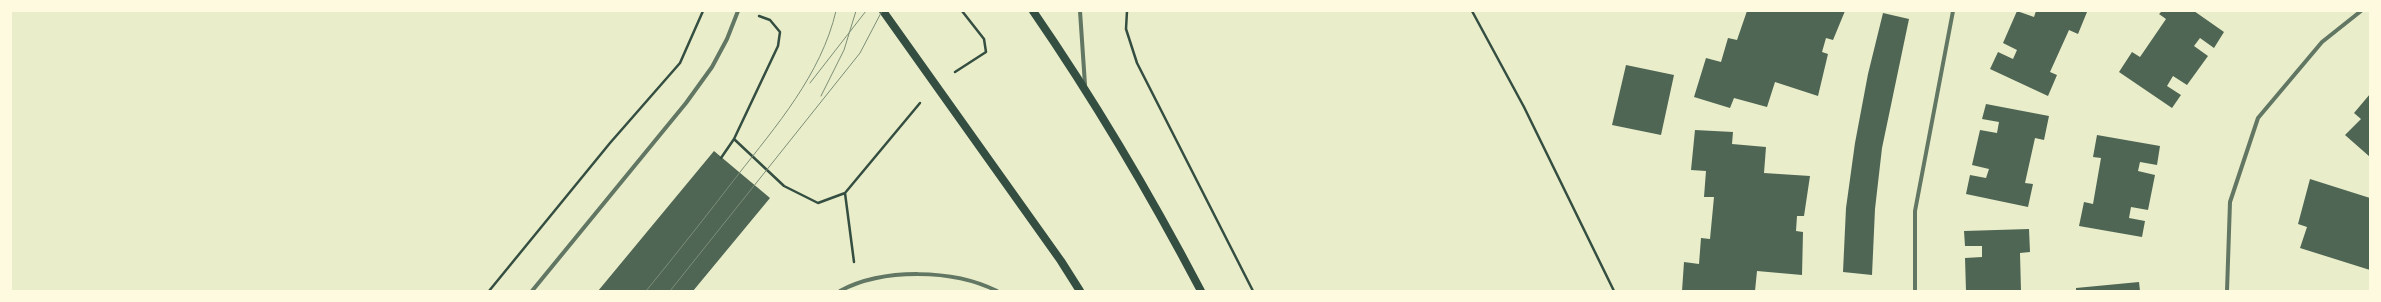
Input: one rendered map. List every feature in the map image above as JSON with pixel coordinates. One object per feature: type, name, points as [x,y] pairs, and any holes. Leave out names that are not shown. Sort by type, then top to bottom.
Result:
[{"type":"main road","points":[[884,11],[1061,261],[1080,291]]},
{"type":"main road","points":[[1033,11],[1085,90],[1155,203],[1201,291]]},
{"type":"street","points":[[532,291],[686,103],[712,67],[727,39],[738,11]]},
{"type":"street","points":[[1080,11],[1085,90]]},
{"type":"street","points":[[1915,291],[1914,211],[1953,11]]},
{"type":"street","points":[[2227,291],[2230,202],[2258,118],[2322,42],[2361,11]]},
{"type":"street","points":[[840,291],[856,282],[906,274],[950,276],[997,291]]},
{"type":"path","points":[[489,291],[610,143],[680,63],[703,11]]},
{"type":"path","points":[[734,139],[784,186],[818,203],[845,193],[935,85],[986,52],[984,39],[962,11]]},
{"type":"path","points":[[1127,11],[1126,30],[1137,63],[1253,291]]},
{"type":"path","points":[[1472,11],[1524,107],[1614,291]]},
{"type":"path","points":[[721,158],[734,139],[778,46],[780,32],[770,20],[757,15]]},
{"type":"path","points":[[845,193],[856,282]]},
{"type":"building","points":[[1747,11],[1845,11],[1833,40],[1826,38],[1822,52],[1828,54],[1818,96],[1775,82],[1767,107],[1734,98],[1730,108],[1694,97],[1706,58],[1721,62],[1728,38],[1737,40]]},
{"type":"building","points":[[2017,11],[2034,17],[2036,11],[2087,12],[2078,34],[2069,30],[2050,72],[2057,75],[2048,96],[1990,69],[1998,52],[2013,59],[2017,50],[2003,43]]},
{"type":"building","points":[[2162,11],[2194,11],[2224,32],[2214,48],[2200,38],[2194,46],[2208,56],[2187,85],[2173,76],[2167,86],[2181,95],[2172,108],[2119,72],[2132,52],[2140,57],[2166,19],[2159,14]]},
{"type":"building","points":[[1883,13],[1909,19],[1882,148],[1875,209],[1872,275],[1843,272],[1846,208],[1855,143],[1868,74]]},
{"type":"building","points":[[1626,65],[1674,75],[1661,135],[1612,125]]},
{"type":"building","points":[[2370,94],[2370,157],[2345,135],[2361,119],[2354,113]]},
{"type":"building","points":[[1986,104],[2049,116],[2044,140],[2035,138],[2025,183],[2033,184],[2028,207],[1966,194],[1970,175],[1986,178],[1989,169],[1972,165],[1980,130],[1997,133],[1999,122],[1982,119]]},
{"type":"building","points":[[1695,130],[1733,132],[1732,144],[1766,147],[1764,173],[1810,176],[1804,216],[1797,216],[1796,231],[1803,232],[1802,275],[1757,271],[1755,291],[1682,291],[1684,262],[1699,264],[1701,238],[1710,239],[1714,197],[1704,197],[1706,171],[1691,170]]},
{"type":"building","points":[[2097,135],[2160,146],[2157,165],[2140,162],[2138,171],[2155,175],[2148,210],[2131,207],[2129,218],[2145,221],[2142,237],[2079,226],[2084,202],[2093,204],[2101,158],[2093,157]]},
{"type":"building","points":[[714,151],[770,198],[693,291],[598,291]]},
{"type":"building","points":[[2310,179],[2370,198],[2370,270],[2300,248],[2307,227],[2298,224]]},
{"type":"building","points":[[2029,229],[2030,252],[2020,253],[2021,291],[1966,291],[1965,258],[1982,257],[1982,246],[1965,246],[1964,231]]},
{"type":"building","points":[[2139,282],[2140,291],[2076,291],[2076,288]]},
{"type":"tram line","points":[[646,291],[782,119],[796,99],[820,57],[836,11]]},
{"type":"tram line","points":[[821,96],[844,50],[856,11]]},
{"type":"tram line","points":[[810,83],[866,11]]},
{"type":"tram line","points":[[670,291],[860,53],[882,11]]}]
